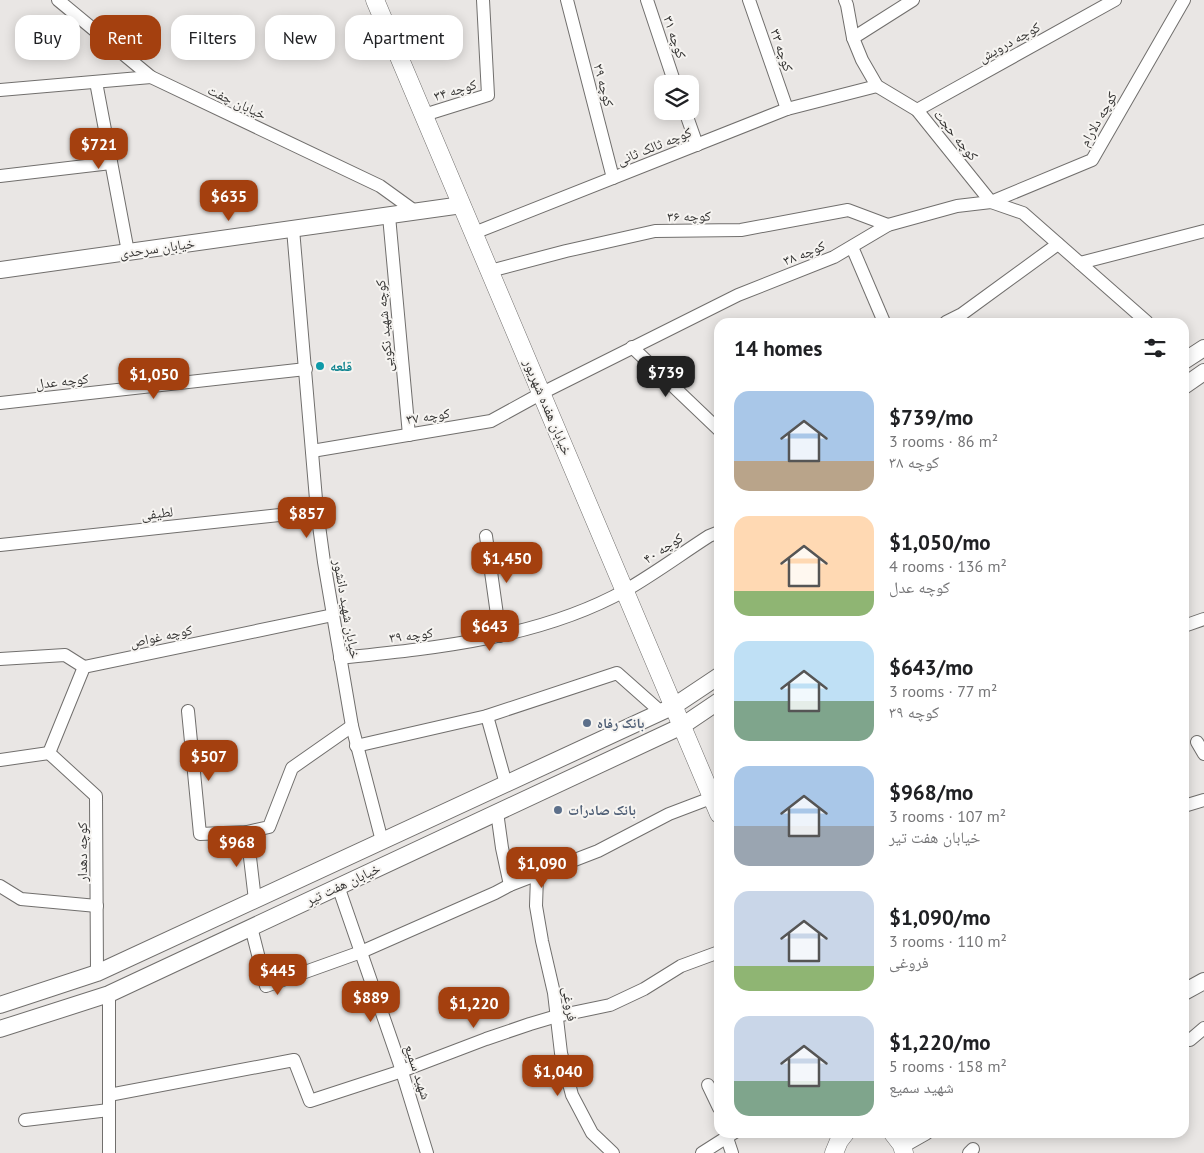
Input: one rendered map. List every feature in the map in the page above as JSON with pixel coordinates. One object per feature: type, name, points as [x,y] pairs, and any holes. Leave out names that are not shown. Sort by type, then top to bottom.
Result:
[{"type":"main road","name":"خیابان هفده شهریور","points":[[375,0],[625,590],[667,709],[682,726],[714,795]]},
{"type":"main road","points":[[834,1153],[841,1138]]},
{"type":"street","name":"خیابان چفت","points":[[58,0],[152,77],[380,186],[416,212]]},
{"type":"street","name":"کوچه ۳۴","points":[[424,115],[488,96],[483,0]]},
{"type":"street","name":"کوچه ۲۹","points":[[566,0],[613,178]]},
{"type":"street","name":"کوچه ۳۱","points":[[647,0],[673,75]]},
{"type":"street","name":"کوچه ۳۳","points":[[749,0],[787,109]]},
{"type":"street","name":"کوچه حجت","points":[[845,0],[848,5],[853,38],[862,60],[877,86],[917,110],[991,202]]},
{"type":"street","points":[[853,38],[913,0]]},
{"type":"street","name":"کوچه درویش","points":[[917,110],[1115,0]]},
{"type":"street","name":"کوچه دلارام","points":[[991,202],[1092,160],[1184,0]]},
{"type":"street","points":[[0,90],[152,77]]},
{"type":"street","points":[[96,82],[128,252]]},
{"type":"street","name":"کوچه ثالک ثانی","points":[[474,233],[787,109],[877,86]]},
{"type":"street","points":[[688,120],[697,145]]},
{"type":"street","points":[[0,176],[111,163]]},
{"type":"street","points":[[991,202],[1023,213],[1142,318]]},
{"type":"street","name":"کوچه ۳۸","points":[[542,393],[738,295],[834,257],[888,225],[957,206],[991,202]]},
{"type":"street","name":"خیابان سرحدی","points":[[0,270],[462,205]]},
{"type":"street","name":"کوچه ۳۶","points":[[490,271],[566,251],[655,231],[741,230],[848,210],[888,225]]},
{"type":"street","name":"کوچه شهید نکویی","points":[[389,216],[408,435]]},
{"type":"street","name":"خیابان شهید دانشور","points":[[293,229],[317,511],[352,726],[382,841]]},
{"type":"street","points":[[1080,263],[1204,231]]},
{"type":"street","points":[[965,318],[1058,244]]},
{"type":"street","points":[[852,247],[882,318]]},
{"type":"street","points":[[632,347],[714,425]]},
{"type":"street","points":[[1189,358],[1204,348]]},
{"type":"street","name":"کوچه عدل","points":[[0,403],[306,369]]},
{"type":"street","points":[[1189,382],[1204,372]]},
{"type":"street","name":"کوچه ۳۷","points":[[312,450],[492,421],[542,393]]},
{"type":"street","name":"لطیفی","points":[[0,545],[317,511]]},
{"type":"street","name":"کوچه ۴۰","points":[[625,590],[714,534]]},
{"type":"street","points":[[486,536],[500,636]]},
{"type":"street","name":"کوچه ۳۹","points":[[340,658],[421,650],[500,636],[570,615],[625,590]]},
{"type":"street","name":"کوچه غواص","points":[[84,668],[333,615]]},
{"type":"street","points":[[1189,624],[1204,619]]},
{"type":"street","points":[[0,659],[65,655],[84,668],[49,753],[0,760]]},
{"type":"street","points":[[356,746],[487,716],[617,673],[667,709]]},
{"type":"street","name":"خیابان هفت تیر","points":[[0,1005],[97,973],[667,709],[714,679]]},
{"type":"street","name":"خیابان هفت تیر","points":[[0,1028],[109,994],[682,726],[714,704]]},
{"type":"street","points":[[188,712],[200,834],[247,832],[270,827],[292,768],[352,726]]},
{"type":"street","points":[[487,716],[506,784]]},
{"type":"street","points":[[612,734],[622,754]]},
{"type":"street","points":[[1197,742],[1204,754]]},
{"type":"street","name":"کوچه دهدار","points":[[49,753],[96,796],[97,973]]},
{"type":"street","points":[[1189,804],[1204,800]]},
{"type":"street","points":[[251,927],[266,986],[361,952],[510,885],[598,851],[669,814],[714,803]]},
{"type":"street","points":[[497,812],[510,885]]},
{"type":"street","points":[[247,832],[255,900]]},
{"type":"street","points":[[382,841],[388,863]]},
{"type":"street","name":"فروغی","points":[[536,876],[536,906],[554,993],[561,1053],[572,1095],[592,1133],[613,1153]]},
{"type":"street","points":[[0,886],[21,900],[97,906]]},
{"type":"street","name":"شهید سمیع","points":[[338,886],[402,1071],[427,1153]]},
{"type":"street","points":[[109,1095],[294,1060],[310,1101],[402,1071],[486,1039],[557,1016],[610,1005],[644,989],[681,966],[714,954]]},
{"type":"street","points":[[1189,989],[1204,981]]},
{"type":"street","points":[[109,994],[109,1153]]},
{"type":"street","points":[[1190,1040],[1204,1028]]},
{"type":"street","points":[[708,1085],[714,1098]]},
{"type":"street","points":[[25,1120],[109,1110]]},
{"type":"street","points":[[702,1153],[725,1138]]},
{"type":"street","points":[[731,1138],[732,1153]]},
{"type":"street","points":[[899,1144],[912,1138]]},
{"type":"place","name":"قلعه","points":[[320,366]]},
{"type":"place","name":"بانک رفاه","points":[[587,723]]},
{"type":"place","name":"بانک صادرات","points":[[558,810]]}]
